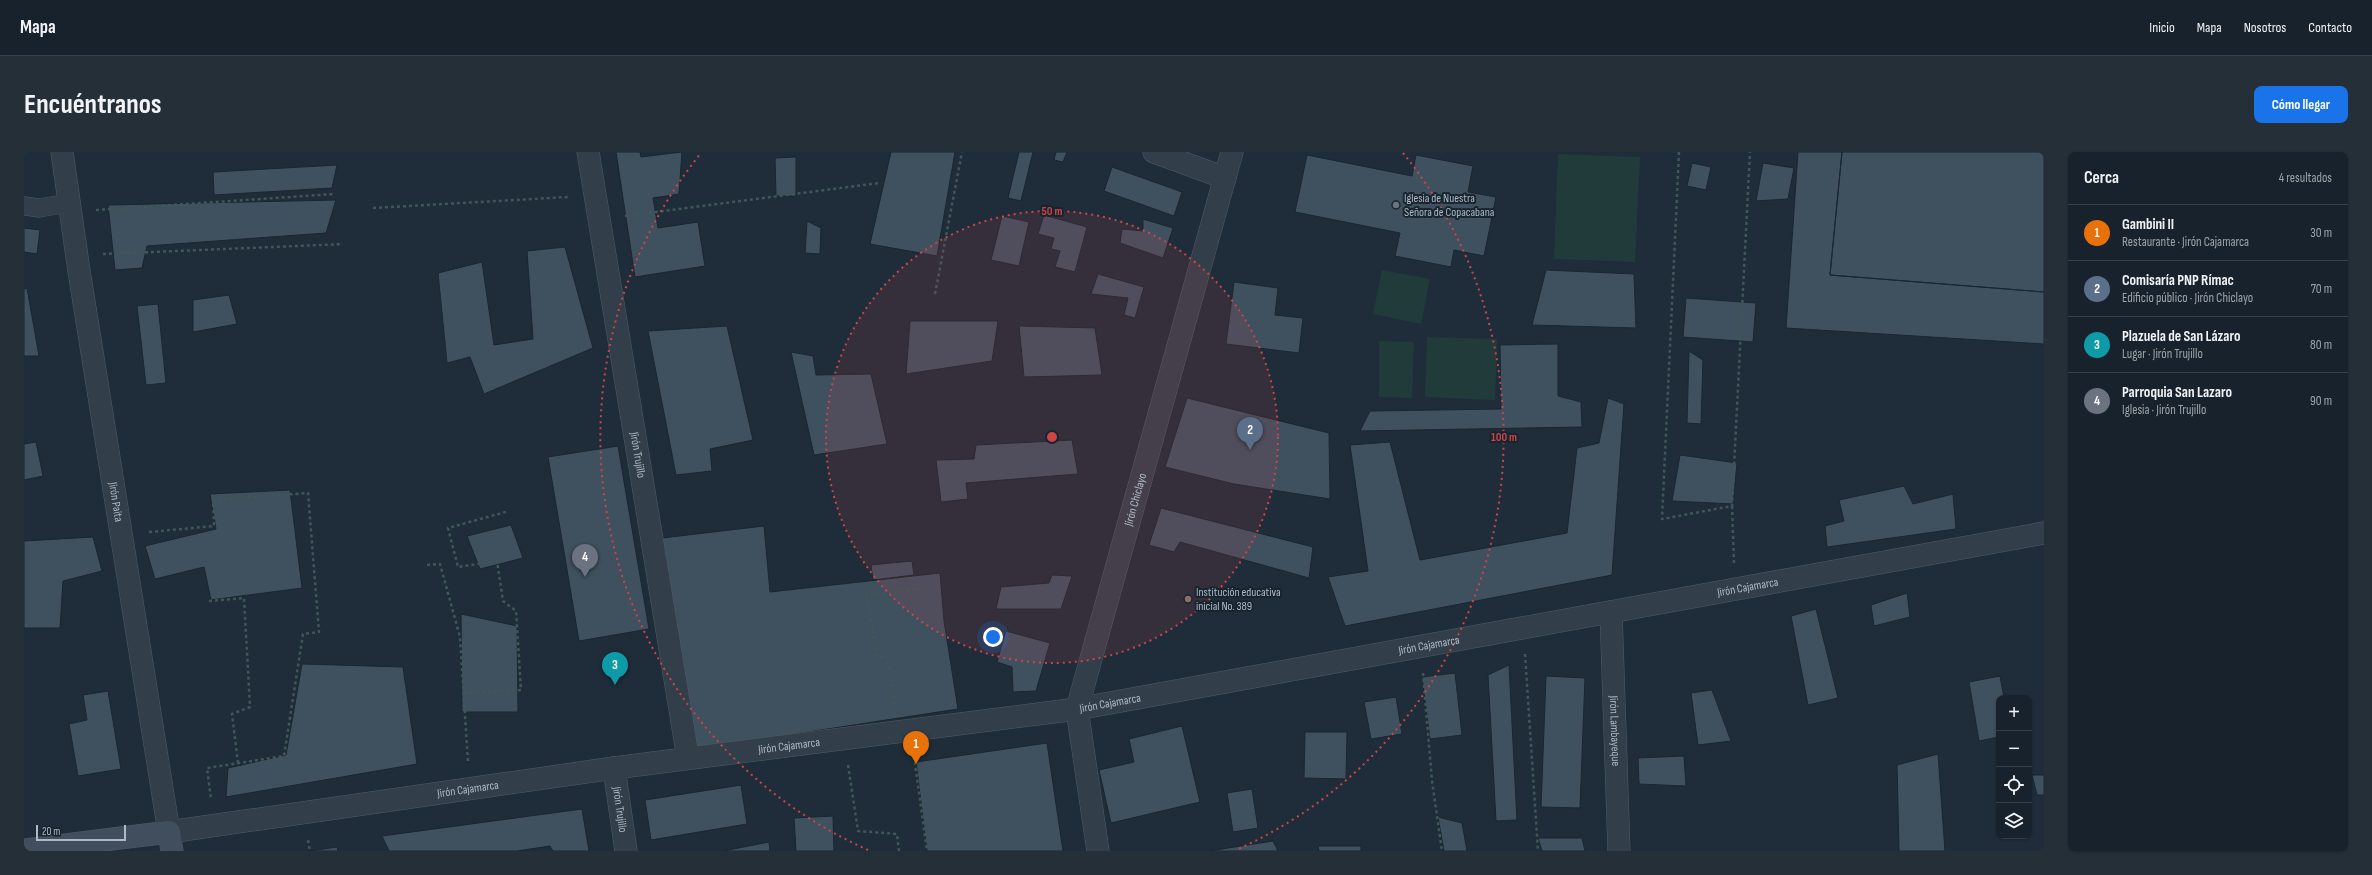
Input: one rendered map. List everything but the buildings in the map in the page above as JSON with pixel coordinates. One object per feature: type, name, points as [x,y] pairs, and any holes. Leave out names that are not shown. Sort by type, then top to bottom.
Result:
[{"type":"main road","points":[[24,850],[170,841]]},
{"type":"street","name":"Jirón Paita","points":[[62,152],[76,255],[170,841]]},
{"type":"street","name":"Jirón Trujillo","points":[[588,152],[688,758]]},
{"type":"street","points":[[1154,152],[1225,178]]},
{"type":"street","name":"Jirón Chiclayo","points":[[1098,851],[1077,709],[1232,152]]},
{"type":"street","name":"Jirón Cajamarca","points":[[170,841],[214,825],[688,758],[1077,709],[2044,533]]},
{"type":"street","name":"Jirón Lambayeque","points":[[1611,612],[1619,851]]},
{"type":"street","name":"Jirón Trujillo","points":[[614,768],[626,851]]},
{"type":"lane","points":[[24,206],[39,208],[70,207]]},
{"type":"path","points":[[934,294],[962,152]]},
{"type":"path","points":[[1679,152],[1662,519],[1732,506]]},
{"type":"path","points":[[1735,589],[1732,506],[1750,152]]},
{"type":"path","points":[[599,219],[879,183]]},
{"type":"path","points":[[70,207],[335,194]]},
{"type":"path","points":[[373,208],[595,196]]},
{"type":"path","points":[[76,255],[342,244]]},
{"type":"path","points":[[122,535],[214,526],[213,500],[308,493],[319,632],[303,634],[284,756],[207,768],[214,825]]},
{"type":"path","points":[[464,693],[521,690],[516,611],[503,601],[497,561],[458,568],[448,528],[509,511]]},
{"type":"path","points":[[427,565],[440,564],[445,577],[460,636],[470,789]]},
{"type":"path","points":[[926,588],[867,595],[877,657],[887,656],[905,731],[927,851]]},
{"type":"path","points":[[209,600],[244,598],[250,707],[232,714],[238,763]]},
{"type":"path","points":[[1523,628],[1538,851]]},
{"type":"path","points":[[1421,646],[1432,781],[1442,851]]},
{"type":"path","points":[[844,739],[858,831],[897,834],[899,851]]},
{"type":"green space","points":[[1558,154],[1640,157],[1635,262],[1554,259]]},
{"type":"green space","points":[[1382,270],[1430,279],[1421,324],[1373,314]]},
{"type":"green space","points":[[1427,337],[1497,339],[1495,400],[1425,397]]},
{"type":"green space","points":[[1379,341],[1414,342],[1412,398],[1379,397]]},
{"type":"place","name":"Iglesia de Nuestra Señora de Copacabana","points":[[1396,205]]},
{"type":"place","name":"Comisaría PNP Rímac","points":[[1250,450]]},
{"type":"place","name":"Parroquia San Lazaro","points":[[585,577]]},
{"type":"place","name":"Institución educativa inicial No. 389","points":[[1188,599]]},
{"type":"place","name":"Plazuela de San Lázaro","points":[[615,685]]},
{"type":"place","name":"Gambini II","points":[[916,764]]}]
